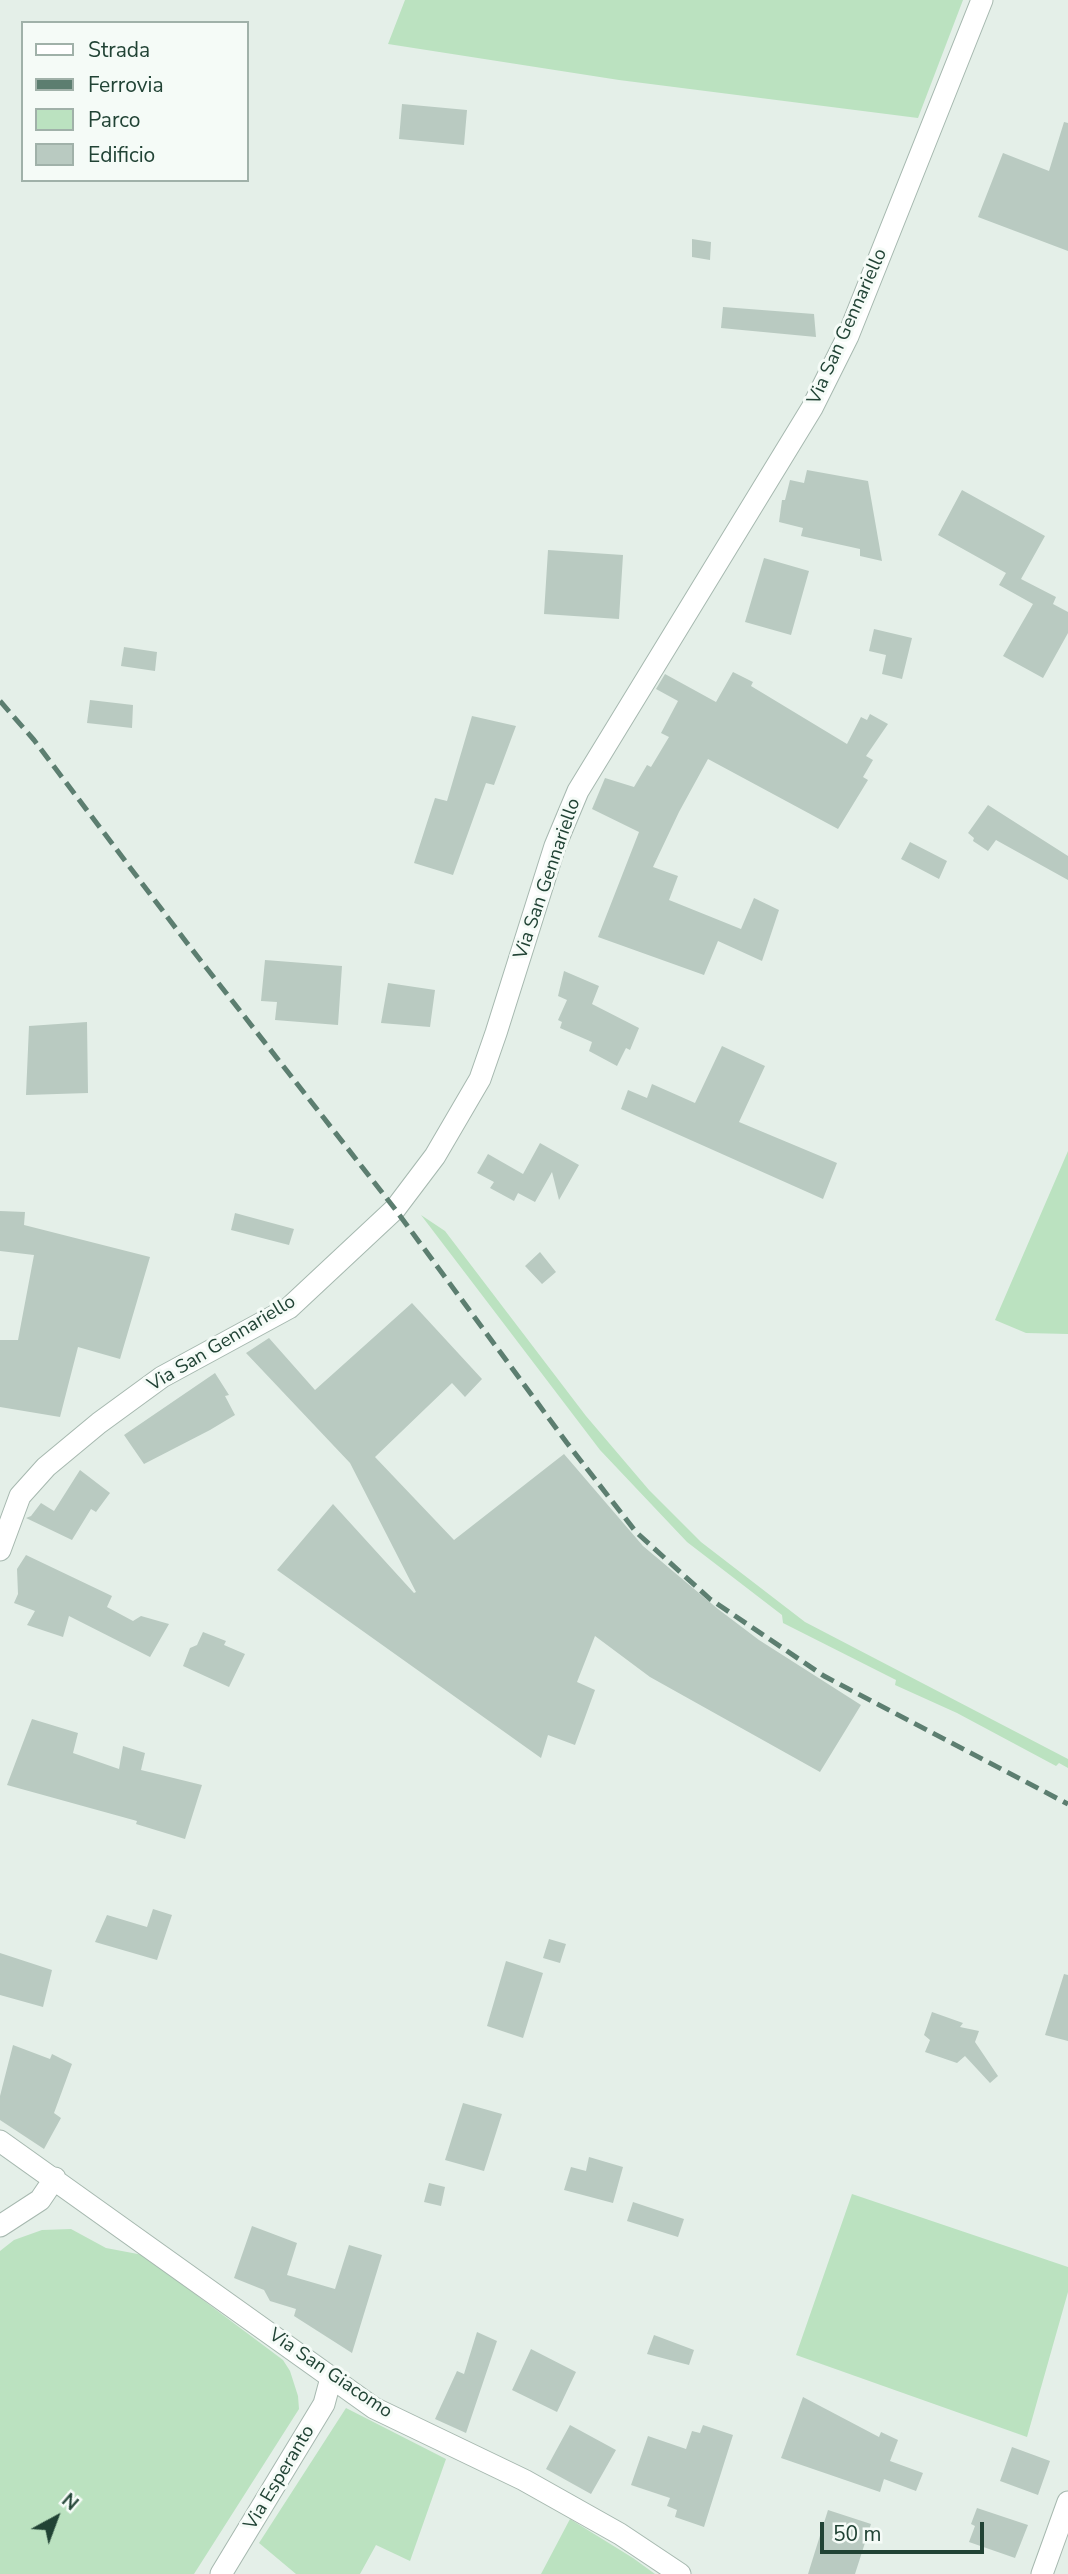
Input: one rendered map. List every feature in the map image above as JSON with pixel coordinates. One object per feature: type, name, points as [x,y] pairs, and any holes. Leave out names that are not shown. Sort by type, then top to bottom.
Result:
[{"type":"street","name":"Via San Gennariello","points":[[0,1550],[20,1496],[46,1467],[99,1423],[162,1377],[289,1308],[395,1209],[435,1156],[480,1079],[555,845],[578,790],[812,408],[848,336],[982,0]]},
{"type":"street","name":"Via San Giacomo","points":[[0,2141],[374,2408],[524,2480],[620,2535],[680,2574]]},
{"type":"street","points":[[0,2226],[40,2200],[55,2178]]},
{"type":"street","name":"Via Esperanto","points":[[221,2574],[324,2404],[331,2378]]},
{"type":"street","points":[[1042,2574],[1068,2502]]},
{"type":"green space","points":[[405,0],[963,0],[918,118],[619,80],[388,44]]},
{"type":"green space","points":[[1068,1151],[1068,1334],[1026,1333],[995,1320]]},
{"type":"green space","points":[[421,1215],[445,1231],[586,1416],[649,1490],[701,1542],[805,1622],[1068,1759],[1068,1768],[1059,1763],[1056,1766],[957,1713],[895,1685],[896,1680],[783,1623],[782,1615],[687,1542],[600,1450]]},
{"type":"green space","points":[[852,2194],[1068,2267],[1068,2292],[1027,2437],[796,2355]]},
{"type":"green space","points":[[71,2229],[106,2248],[143,2255],[283,2360],[290,2371],[299,2409],[194,2574],[0,2574],[0,2251],[14,2240],[42,2230]]},
{"type":"green space","points":[[346,2408],[446,2459],[410,2561],[376,2545],[360,2574],[296,2574],[259,2543]]},
{"type":"green space","points":[[570,2519],[633,2558],[655,2574],[541,2574]]},
{"type":"building","points":[[402,104],[467,110],[464,145],[399,139]]},
{"type":"building","points":[[1064,122],[1068,123],[1068,251],[978,217],[1003,153],[1049,171]]},
{"type":"building","points":[[692,239],[711,242],[710,260],[692,257]]},
{"type":"building","points":[[723,307],[814,314],[816,337],[721,328]]},
{"type":"building","points":[[807,470],[868,481],[882,561],[860,556],[860,549],[801,536],[803,528],[779,522],[782,500],[785,500],[790,480],[804,483]]},
{"type":"building","points":[[962,490],[1045,536],[1021,579],[1056,597],[1053,604],[1068,612],[1068,633],[1043,678],[1003,656],[1033,604],[999,585],[1006,573],[938,535]]},
{"type":"building","points":[[548,550],[623,555],[619,619],[544,614]]},
{"type":"building","points":[[764,558],[809,571],[791,635],[745,622]]},
{"type":"building","points":[[874,629],[912,638],[902,679],[882,674],[886,655],[869,651]]},
{"type":"building","points":[[124,647],[157,652],[155,671],[121,666]]},
{"type":"building","points":[[733,672],[753,682],[751,686],[847,744],[861,717],[867,720],[870,714],[888,724],[866,756],[873,760],[863,777],[868,780],[838,829],[708,759],[653,867],[678,876],[669,900],[741,929],[754,898],[779,910],[762,961],[718,941],[704,975],[598,937],[639,832],[592,809],[605,778],[634,787],[647,765],[651,767],[669,737],[661,733],[678,701],[656,689],[665,674],[716,702]]},
{"type":"building","points":[[90,700],[133,705],[132,728],[87,723]]},
{"type":"building","points":[[472,716],[516,726],[494,785],[486,783],[453,875],[414,863],[435,798],[447,801]]},
{"type":"building","points":[[988,805],[1068,856],[1068,880],[996,840],[988,851],[973,841],[974,838],[968,833]]},
{"type":"building","points":[[910,842],[947,861],[939,879],[901,859]]},
{"type":"building","points":[[265,960],[342,966],[338,1025],[275,1020],[277,1002],[261,1001]]},
{"type":"building","points":[[564,971],[599,986],[592,1004],[639,1028],[630,1050],[626,1048],[617,1066],[589,1051],[592,1042],[560,1028],[562,1022],[558,1020],[567,1000],[558,996]]},
{"type":"building","points":[[388,983],[435,990],[430,1027],[381,1023]]},
{"type":"building","points":[[87,1022],[88,1093],[26,1095],[29,1026]]},
{"type":"building","points":[[722,1046],[765,1066],[739,1122],[837,1163],[823,1199],[621,1109],[628,1090],[647,1098],[652,1084],[695,1103]]},
{"type":"building","points":[[540,1143],[579,1165],[559,1200],[552,1172],[535,1202],[518,1193],[514,1201],[490,1188],[494,1182],[477,1173],[488,1154],[523,1174]]},
{"type":"building","points":[[0,1211],[25,1212],[24,1225],[150,1257],[120,1359],[78,1347],[60,1417],[0,1407],[0,1340],[18,1340],[34,1255],[0,1251]]},
{"type":"building","points":[[235,1213],[294,1229],[289,1245],[231,1230]]},
{"type":"building","points":[[540,1252],[556,1272],[542,1284],[525,1266]]},
{"type":"building","points":[[412,1303],[482,1379],[465,1397],[452,1383],[375,1457],[454,1540],[564,1454],[643,1546],[759,1640],[861,1705],[820,1772],[650,1677],[595,1636],[577,1682],[595,1690],[575,1745],[548,1735],[541,1758],[277,1570],[333,1504],[414,1593],[416,1592],[350,1463],[246,1353],[269,1338],[315,1390]]},
{"type":"building","points":[[215,1373],[229,1395],[225,1396],[235,1415],[144,1464],[124,1435]]},
{"type":"building","points":[[80,1470],[110,1493],[96,1512],[91,1509],[72,1540],[26,1518],[31,1516],[41,1503],[54,1511]]},
{"type":"building","points":[[26,1555],[112,1596],[107,1607],[133,1621],[141,1616],[169,1624],[150,1657],[69,1616],[63,1637],[27,1625],[35,1611],[14,1603],[18,1594],[17,1569]]},
{"type":"building","points":[[203,1632],[226,1641],[224,1645],[245,1654],[229,1687],[183,1666],[190,1648],[197,1645]]},
{"type":"building","points":[[32,1719],[78,1733],[73,1753],[119,1769],[123,1746],[145,1753],[141,1770],[202,1785],[185,1839],[136,1824],[137,1821],[7,1785]]},
{"type":"building","points":[[153,1909],[172,1915],[157,1960],[95,1942],[107,1915],[147,1927]]},
{"type":"building","points":[[549,1939],[566,1944],[560,1963],[543,1958]]},
{"type":"building","points":[[0,1953],[52,1970],[43,2007],[0,1995]]},
{"type":"building","points":[[506,1961],[543,1973],[523,2038],[487,2026]]},
{"type":"building","points":[[1064,1974],[1068,1975],[1068,2041],[1045,2035]]},
{"type":"building","points":[[932,2012],[963,2023],[960,2027],[979,2031],[975,2042],[998,2076],[990,2083],[965,2056],[957,2063],[925,2052],[930,2040],[924,2035]]},
{"type":"building","points":[[13,2045],[50,2059],[52,2054],[72,2064],[54,2113],[61,2118],[44,2149],[0,2120],[0,2096]]},
{"type":"building","points":[[463,2103],[502,2114],[484,2171],[445,2160]]},
{"type":"building","points":[[589,2157],[623,2167],[613,2203],[564,2190],[571,2167],[586,2171]]},
{"type":"building","points":[[429,2183],[445,2187],[441,2206],[424,2202]]},
{"type":"building","points":[[633,2202],[684,2219],[678,2237],[627,2221]]},
{"type":"building","points":[[252,2226],[297,2243],[287,2275],[335,2289],[349,2245],[382,2255],[352,2353],[294,2316],[296,2309],[270,2301],[264,2290],[234,2278]]},
{"type":"building","points":[[477,2332],[497,2341],[466,2433],[435,2419],[457,2371],[464,2374]]},
{"type":"building","points":[[654,2335],[694,2350],[689,2365],[647,2354]]},
{"type":"building","points":[[531,2349],[576,2372],[557,2412],[512,2390]]},
{"type":"building","points":[[803,2397],[879,2437],[881,2432],[898,2440],[890,2461],[923,2473],[916,2491],[884,2479],[880,2492],[781,2458]]},
{"type":"building","points":[[570,2425],[616,2450],[591,2494],[546,2469]]},
{"type":"building","points":[[703,2425],[733,2435],[704,2527],[675,2517],[677,2510],[667,2506],[670,2498],[631,2485],[648,2436],[686,2449],[692,2431],[700,2433]]},
{"type":"building","points":[[1012,2447],[1050,2461],[1038,2495],[1000,2481]]},
{"type":"building","points":[[977,2508],[1028,2525],[1015,2558],[969,2542],[975,2526],[971,2524]]},
{"type":"building","points":[[828,2510],[871,2524],[855,2574],[808,2574]]},
{"type":"railway","points":[[0,701],[34,740],[187,943],[395,1209],[636,1532],[710,1599],[824,1676],[1068,1804]]}]
